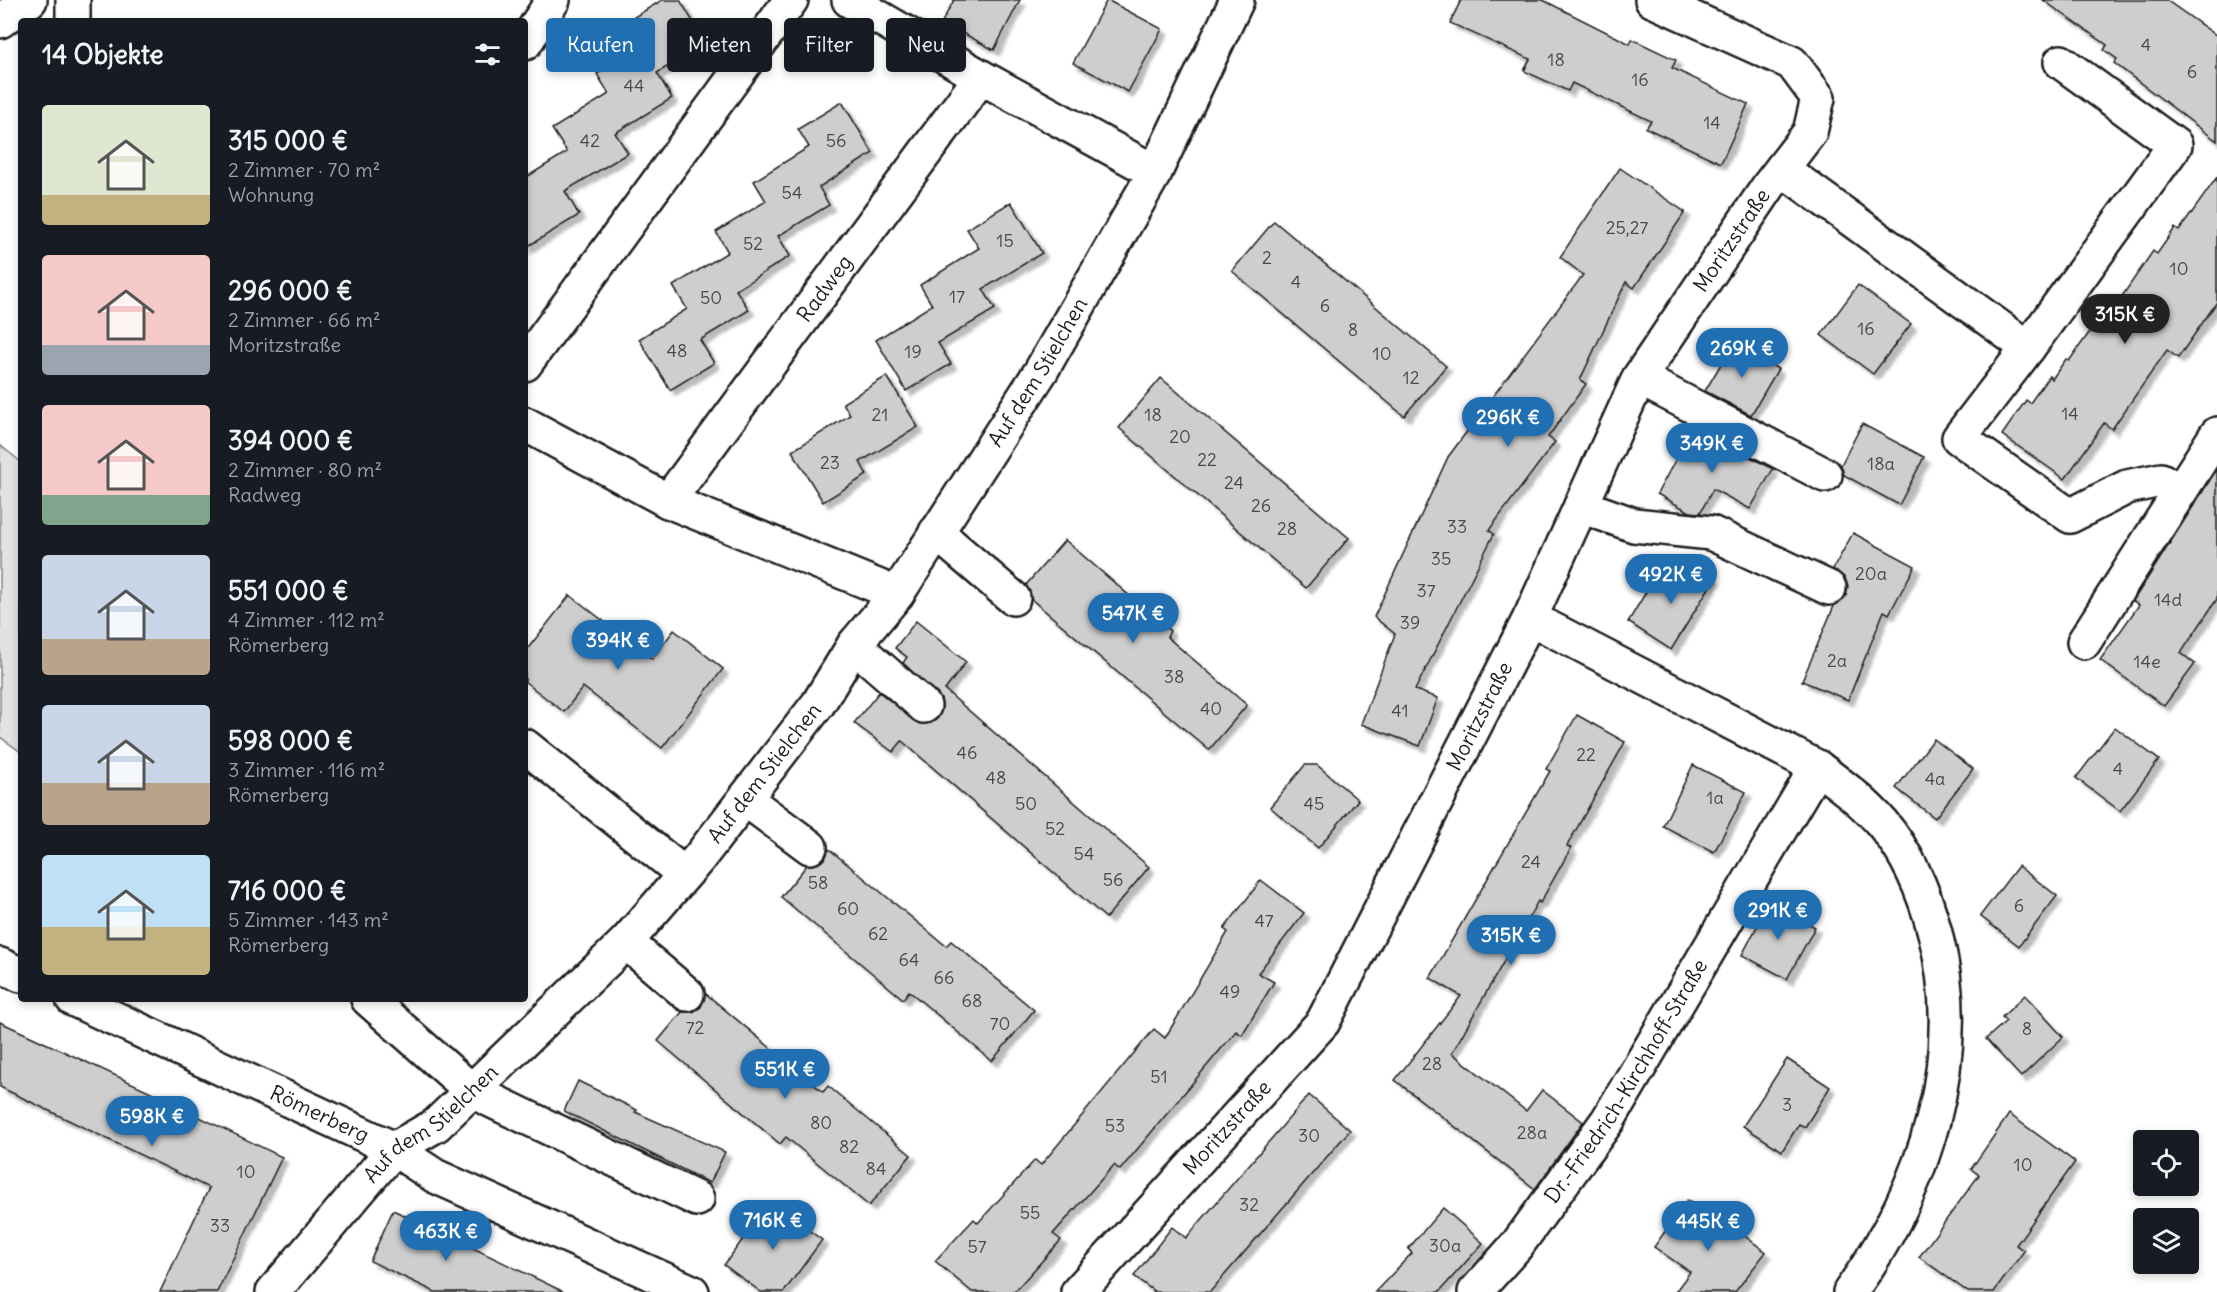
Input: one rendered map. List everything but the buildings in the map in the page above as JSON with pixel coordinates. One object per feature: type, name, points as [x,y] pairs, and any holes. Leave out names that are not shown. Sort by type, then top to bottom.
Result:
[{"type":"street","points":[[0,21],[30,0]]},
{"type":"street","points":[[73,0],[74,18]]},
{"type":"street","points":[[528,39],[554,0]]},
{"type":"street","points":[[528,360],[790,0]]},
{"type":"street","points":[[849,0],[981,77],[1155,172]]},
{"type":"street","name":"Auf dem Stielchen","points":[[273,1292],[394,1149],[436,1125],[626,942],[745,799],[819,704],[854,645],[897,594],[1041,370],[1097,269],[1155,172],[1237,0]]},
{"type":"street","name":"Moritzstraße","points":[[1078,1292],[1323,1022],[1530,618],[1639,378],[1810,132],[1818,98],[1792,63],[1652,0]]},
{"type":"street","points":[[2061,62],[2175,145],[2028,348],[1959,438],[2070,516],[2127,487],[2161,480],[2178,491]]},
{"type":"street","name":"Radweg","points":[[668,501],[981,77]]},
{"type":"street","points":[[1782,170],[2028,348]]},
{"type":"street","points":[[1639,378],[1825,475]]},
{"type":"street","points":[[528,432],[668,501],[897,594]]},
{"type":"street","points":[[2084,642],[2178,491],[2217,434]]},
{"type":"street","points":[[1581,506],[1634,525],[1711,533],[1829,588]]},
{"type":"street","points":[[936,532],[1013,598]]},
{"type":"street","points":[[1530,618],[1817,767],[1857,797],[1884,825],[1910,864],[1929,908],[1943,964],[1948,1023],[1943,1082],[1913,1180],[1893,1223],[1850,1292]]},
{"type":"street","points":[[854,645],[924,706]]},
{"type":"street","points":[[528,748],[684,874]]},
{"type":"street","name":"Dr.-Friedrich-Kirchhoff-Straße","points":[[1475,1292],[1516,1245],[1608,1120],[1817,767]]},
{"type":"street","points":[[745,799],[810,847]]},
{"type":"street","points":[[626,942],[687,994]]},
{"type":"street","points":[[0,965],[18,974]]},
{"type":"street","name":"Römerberg","points":[[79,1002],[394,1149],[435,1176],[692,1292]]},
{"type":"street","points":[[371,1002],[472,1091],[697,1199]]},
{"type":"shaded area","points":[[0,445],[18,460],[18,750],[0,737]]}]
